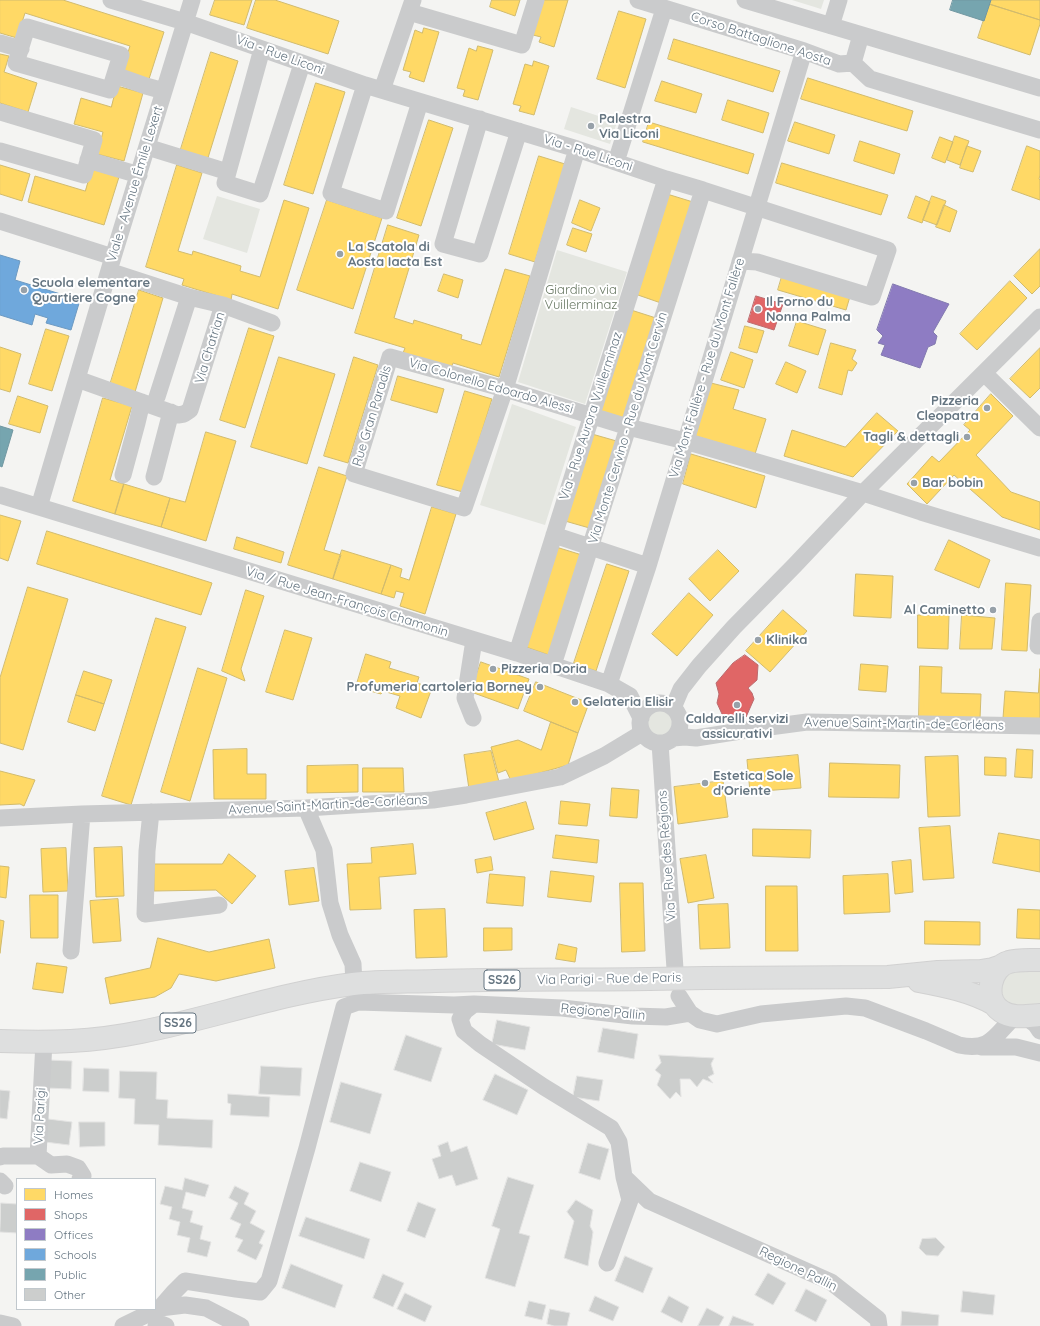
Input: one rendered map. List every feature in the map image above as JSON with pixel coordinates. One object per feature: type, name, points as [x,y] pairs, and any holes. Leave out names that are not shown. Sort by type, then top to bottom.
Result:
[{"type":"main road","name":"Via Parigi - Rue de Paris","points":[[0,1041],[78,1042],[110,1038],[142,1032],[287,995],[354,984],[456,981],[888,977],[938,972],[981,971],[999,967],[1010,961],[1040,960]]},
{"type":"main road","points":[[994,1004],[991,997],[992,978],[999,967]]},
{"type":"main road","name":"Via Parigi - Rue de Paris","points":[[888,977],[945,986],[979,996],[994,1004],[1001,1011],[1030,1020]]},
{"type":"street","name":"Via - Rue Liconi","points":[[111,0],[185,22],[365,85],[577,149],[666,180],[704,190],[888,250],[872,297],[757,262],[740,261]]},
{"type":"street","name":"Viale - Avenue Émile Lexert","points":[[39,507],[111,264],[192,0]]},
{"type":"street","points":[[382,90],[411,6],[522,45],[536,0]]},
{"type":"street","name":"Corso Battaglione Aosta","points":[[638,0],[804,51],[839,64],[853,63]]},
{"type":"street","points":[[745,0],[1040,88]]},
{"type":"street","points":[[830,26],[839,0]]},
{"type":"street","points":[[616,162],[664,9]]},
{"type":"street","points":[[27,27],[121,55],[110,90],[16,63],[21,49],[27,27]]},
{"type":"street","points":[[861,35],[853,63],[870,79],[1040,130]]},
{"type":"street","points":[[0,43],[21,49]]},
{"type":"street","points":[[262,49],[225,183],[260,194],[302,64]]},
{"type":"street","name":"Via Mont Fallère - Rue du Mont Fallère","points":[[609,684],[648,566],[804,51]]},
{"type":"street","points":[[115,75],[164,91]]},
{"type":"street","points":[[365,85],[331,193],[386,211],[420,102]]},
{"type":"street","points":[[0,112],[94,140],[84,175],[0,151]]},
{"type":"street","points":[[480,119],[442,244],[480,254],[519,131]]},
{"type":"street","points":[[147,147],[228,172]]},
{"type":"street","points":[[505,389],[577,149]]},
{"type":"street","points":[[88,160],[139,175]]},
{"type":"street","name":"Via - Rue Aurora Vuillerminaz","points":[[516,653],[666,180]]},
{"type":"street","name":"Via Monte Cervino - Rue du Mont Cervin","points":[[553,666],[704,190]]},
{"type":"street","name":"Via Chatrian","points":[[0,221],[71,244],[111,264],[189,297],[223,305],[190,410],[184,414],[178,415],[171,412]]},
{"type":"street","points":[[122,475],[137,424],[150,399],[189,297]]},
{"type":"street","points":[[223,305],[272,323]]},
{"type":"street","points":[[673,708],[681,689],[699,666],[734,627],[863,493],[1040,317]]},
{"type":"street","name":"Via Colonello Edoardo Alessi","points":[[390,357],[505,389],[628,427],[685,441],[863,493],[1040,548]]},
{"type":"street","name":"Rue Gran Paradis","points":[[390,357],[354,474],[464,508],[505,389]]},
{"type":"street","points":[[984,373],[1040,428]]},
{"type":"street","points":[[77,379],[150,399],[171,412],[154,477]]},
{"type":"street","name":"Via / Rue Jean-François Chamonin","points":[[0,496],[474,640],[609,684],[630,696],[641,725]]},
{"type":"street","points":[[554,535],[648,566]]},
{"type":"street","points":[[1040,621],[1038,646],[1040,646]]},
{"type":"street","points":[[473,718],[465,698],[474,640]]},
{"type":"street","points":[[656,703],[665,704],[673,708],[678,715],[680,724],[677,734],[666,740],[650,740],[641,725],[646,708],[656,703]]},
{"type":"street","name":"Avenue Saint-Martin-de-Corléans","points":[[666,740],[685,737],[696,738],[807,722],[1040,726]]},
{"type":"street","name":"Avenue Saint-Martin-de-Corléans","points":[[0,818],[82,814],[306,808],[433,800],[560,777],[604,756],[641,725]]},
{"type":"street","name":"Via - Rue des Régions","points":[[666,740],[675,969]]},
{"type":"street","points":[[306,808],[324,850],[330,903],[340,935],[353,964],[354,984]]},
{"type":"street","points":[[151,812],[147,850],[145,914],[219,905]]},
{"type":"street","points":[[71,950],[82,814]]},
{"type":"street","points":[[679,996],[690,1014],[700,1020],[717,1024],[761,1014],[846,1006],[865,1008],[959,1045],[971,1048],[1016,1047],[1040,1053]]},
{"type":"street","name":"Regione Pallin","points":[[160,1308],[185,1280],[236,1290],[260,1292],[269,1281],[307,1148],[344,1007],[358,1002],[454,1005],[474,1004],[562,1008],[633,1016],[666,1017],[690,1014]]},
{"type":"street","points":[[474,1004],[465,1011],[460,1019],[464,1031],[480,1044],[544,1087],[610,1128],[619,1142],[624,1177],[630,1200],[606,1263]]},
{"type":"street","points":[[980,1047],[992,1024],[994,1004]]},
{"type":"street","points":[[980,1047],[1030,1020]]},
{"type":"street","name":"Via Parigi","points":[[44,1042],[38,1156],[51,1165],[67,1164],[78,1168],[83,1176],[81,1178]]},
{"type":"street","points":[[0,1157],[38,1156]]},
{"type":"street","name":"Regione Pallin","points":[[624,1177],[649,1201],[831,1282],[878,1319],[879,1326]]},
{"type":"street","points":[[156,1310],[160,1308],[185,1305],[206,1308],[241,1326]]},
{"type":"street","points":[[123,1326],[156,1310]]},
{"type":"street","points":[[0,1322],[13,1326]]},
{"type":"street","points":[[156,1326],[161,1324],[166,1326]]},
{"type":"green space","points":[[792,0],[824,0],[821,9]]},
{"type":"green space","name":"Palestra Via Liconi","points":[[571,107],[617,122],[610,144],[564,129]]},
{"type":"green space","points":[[217,196],[260,209],[247,253],[203,239]]},
{"type":"green space","name":"Giardino via Vuillerminaz","points":[[557,250],[627,272],[585,404],[518,382]]},
{"type":"green space","points":[[512,404],[576,427],[545,525],[480,505]]},
{"type":"green space","points":[[659,710],[669,713],[672,723],[669,733],[659,736],[649,733],[646,723],[649,713]]},
{"type":"green space","points":[[1040,967],[1040,1007],[1014,1007],[1004,999],[1002,993],[1002,982],[1007,973],[1018,968]]},
{"type":"building: Homes","points":[[0,0],[63,0],[164,32],[149,79],[122,71],[130,46],[25,13],[17,38],[0,33]]},
{"type":"building: Homes","points":[[215,0],[252,0],[244,25],[210,15]]},
{"type":"building: Homes","points":[[256,0],[275,0],[339,21],[328,54],[247,28]]},
{"type":"building: Homes","points":[[492,0],[520,0],[515,16],[490,7]]},
{"type":"building: Homes","points":[[543,0],[568,0],[554,47],[539,42],[541,37],[533,35]]},
{"type":"building: Homes","points":[[991,0],[1040,0],[1040,20],[989,4]]},
{"type":"building: Homes","points":[[989,4],[1040,20],[1030,55],[978,38]]},
{"type":"building: Homes","points":[[619,11],[646,19],[625,88],[597,79]]},
{"type":"building: Homes","points":[[424,28],[439,32],[424,82],[409,77],[411,72],[403,70],[415,30],[422,33]]},
{"type":"building: Homes","points":[[674,39],[780,71],[773,92],[668,59]]},
{"type":"building: Homes","points":[[478,46],[493,50],[478,100],[463,96],[465,90],[457,88],[469,48],[476,51]]},
{"type":"building: Homes","points":[[211,52],[238,61],[207,161],[180,152]]},
{"type":"building: Homes","points":[[0,54],[9,56],[4,72],[37,83],[28,112],[0,103]]},
{"type":"building: Homes","points":[[534,61],[549,66],[534,115],[519,111],[521,106],[513,104],[525,64],[532,66]]},
{"type":"building: Homes","points":[[808,78],[913,111],[907,131],[801,99]]},
{"type":"building: Homes","points":[[662,81],[702,94],[696,113],[655,101]]},
{"type":"building: Homes","points":[[316,83],[345,92],[313,194],[284,185]]},
{"type":"building: Homes","points":[[117,86],[143,93],[124,161],[97,154],[103,132],[74,124],[81,98],[111,107]]},
{"type":"building: Homes","points":[[728,100],[769,113],[763,133],[722,120]]},
{"type":"building: Homes","points":[[429,120],[453,128],[421,226],[397,218]]},
{"type":"building: Homes","points":[[649,122],[754,154],[748,174],[643,142]]},
{"type":"building: Homes","points":[[795,122],[835,135],[829,154],[788,141]]},
{"type":"building: Homes","points":[[955,136],[969,141],[960,165],[947,160]]},
{"type":"building: Homes","points":[[940,137],[953,142],[945,163],[932,158]]},
{"type":"building: Homes","points":[[860,141],[900,154],[894,174],[854,161]]},
{"type":"building: Homes","points":[[967,146],[981,151],[973,172],[960,168]]},
{"type":"building: Homes","points":[[1027,146],[1040,151],[1040,200],[1012,190]]},
{"type":"building: Homes","points":[[539,156],[565,164],[535,262],[509,254]]},
{"type":"building: Homes","points":[[782,163],[888,195],[881,215],[776,183]]},
{"type":"building: Homes","points":[[0,165],[30,174],[22,201],[0,194]]},
{"type":"building: Homes","points":[[177,165],[202,173],[178,251],[192,255],[193,251],[241,266],[240,271],[260,277],[284,200],[309,208],[278,309],[232,294],[231,300],[182,285],[184,279],[146,267]]},
{"type":"building: Homes","points":[[92,169],[119,177],[104,225],[28,202],[35,176],[85,191]]},
{"type":"building: Homes","points":[[667,194],[693,202],[661,303],[635,294]]},
{"type":"building: Homes","points":[[916,196],[930,202],[922,223],[908,218]]},
{"type":"building: Homes","points":[[932,196],[946,201],[937,225],[923,220]]},
{"type":"building: Homes","name":"La Scatola di Aosta Iacta Est","points":[[327,200],[382,218],[353,309],[297,290]]},
{"type":"building: Homes","points":[[580,200],[600,208],[591,231],[572,223]]},
{"type":"building: Homes","points":[[944,205],[957,211],[950,232],[936,227]]},
{"type":"building: Homes","points":[[388,225],[419,235],[394,318],[413,324],[414,320],[462,335],[461,339],[481,345],[505,269],[530,276],[499,377],[453,363],[451,368],[403,353],[405,348],[355,333]]},
{"type":"building: Homes","points":[[573,228],[592,234],[586,252],[567,245]]},
{"type":"building: Homes","points":[[1040,249],[1040,286],[1032,294],[1014,276]]},
{"type":"building: Homes","points":[[783,273],[851,293],[846,310],[778,290]]},
{"type":"building: Homes","points":[[444,274],[463,280],[458,298],[438,291]]},
{"type":"building: Homes","points":[[1010,281],[1027,298],[977,350],[960,334]]},
{"type":"building: Homes","points":[[139,290],[163,298],[135,392],[110,385]]},
{"type":"building: Homes","points":[[631,310],[656,318],[624,420],[599,412]]},
{"type":"building: Homes","points":[[797,321],[826,330],[818,355],[789,346]]},
{"type":"building: Homes","points":[[745,326],[764,331],[757,353],[739,348]]},
{"type":"building: Homes","points":[[249,328],[274,336],[245,428],[220,420]]},
{"type":"building: Homes","points":[[46,329],[69,336],[52,391],[29,384]]},
{"type":"building: Homes","points":[[831,343],[856,350],[852,359],[857,363],[852,371],[848,370],[842,395],[819,388]]},
{"type":"building: Homes","points":[[0,347],[21,354],[10,392],[0,389]]},
{"type":"building: Homes","points":[[1040,348],[1040,388],[1030,398],[1010,379]]},
{"type":"building: Homes","points":[[731,352],[753,360],[744,388],[721,380]]},
{"type":"building: Homes","points":[[279,357],[335,374],[307,464],[251,447]]},
{"type":"building: Homes","points":[[354,357],[378,365],[348,463],[324,456]]},
{"type":"building: Homes","points":[[786,362],[806,371],[797,393],[776,384]]},
{"type":"building: Homes","points":[[398,376],[444,389],[437,413],[391,400]]},
{"type":"building: Homes","points":[[711,383],[739,390],[733,409],[766,419],[755,454],[695,436]]},
{"type":"building: Homes","points":[[465,391],[492,399],[463,492],[437,485]]},
{"type":"building: Homes","points":[[991,394],[1013,416],[976,455],[1011,492],[1040,502],[1040,530],[1002,517],[954,475],[927,504],[907,484],[932,456],[939,462],[970,430],[964,425]]},
{"type":"building: Homes","points":[[18,396],[48,406],[40,433],[9,424]]},
{"type":"building: Homes","points":[[103,398],[132,406],[110,480],[124,484],[115,514],[73,501]]},
{"type":"building: Homes","points":[[877,413],[898,431],[853,477],[784,456],[792,430],[845,447]]},
{"type":"building: Homes","points":[[206,432],[236,441],[206,541],[161,527],[170,498],[185,502]]},
{"type":"building: Homes","points":[[592,434],[620,442],[593,529],[565,521]]},
{"type":"building: Homes","points":[[691,454],[765,476],[756,508],[683,484]]},
{"type":"building: Homes","points":[[319,467],[347,476],[324,550],[341,555],[333,579],[288,565]]},
{"type":"building: Homes","points":[[124,484],[170,498],[161,527],[115,514]]},
{"type":"building: Homes","points":[[432,507],[456,514],[425,614],[400,606],[404,593],[396,591],[394,598],[381,594],[391,565],[402,569],[400,577],[409,580]]},
{"type":"building: Homes","points":[[0,515],[21,521],[8,561],[0,558]]},
{"type":"building: Homes","points":[[47,531],[212,583],[201,615],[37,564]]},
{"type":"building: Homes","points":[[237,537],[284,552],[281,563],[234,549]]},
{"type":"building: Homes","points":[[949,540],[990,560],[979,588],[935,570]]},
{"type":"building: Homes","points":[[556,547],[582,555],[549,655],[523,646]]},
{"type":"building: Homes","points":[[342,550],[391,565],[381,594],[333,579]]},
{"type":"building: Homes","points":[[718,550],[739,571],[710,601],[689,579]]},
{"type":"building: Homes","points":[[607,564],[629,571],[596,671],[574,663]]},
{"type":"building: Homes","points":[[856,574],[893,576],[891,618],[854,616]]},
{"type":"building: Homes","points":[[1006,583],[1031,585],[1027,651],[1002,650]]},
{"type":"building: Homes","points":[[28,587],[68,599],[23,750],[0,743],[0,678]]},
{"type":"building: Homes","points":[[246,590],[264,596],[241,669],[245,681],[222,671]]},
{"type":"building: Homes","points":[[689,593],[713,615],[677,656],[652,634]]},
{"type":"building: Homes","points":[[783,610],[807,631],[770,672],[746,651]]},
{"type":"building: Homes","points":[[918,615],[949,615],[948,649],[918,648]]},
{"type":"building: Homes","points":[[962,615],[995,618],[992,649],[960,649]]},
{"type":"building: Homes","points":[[156,618],[186,627],[131,805],[102,796]]},
{"type":"building: Homes","points":[[285,630],[312,638],[293,700],[266,692]]},
{"type":"building: Homes","points":[[366,654],[391,662],[389,668],[419,677],[417,683],[432,688],[421,718],[396,708],[400,696],[383,691],[381,694],[356,687]]},
{"type":"building: Homes","points":[[481,662],[529,679],[518,709],[471,692]]},
{"type":"building: Homes","points":[[861,664],[888,666],[886,692],[859,690]]},
{"type":"building: Homes","points":[[920,666],[942,667],[941,693],[981,694],[980,719],[919,717]]},
{"type":"building: Homes","points":[[198,668],[227,678],[190,801],[161,792]]},
{"type":"building: Homes","points":[[1040,669],[1040,720],[1003,718],[1005,691],[1038,693]]},
{"type":"building: Homes","points":[[84,671],[112,680],[104,704],[76,695]]},
{"type":"building: Homes","points":[[536,682],[589,703],[578,733],[524,711]]},
{"type":"building: Homes","points":[[76,695],[104,704],[95,731],[68,722]]},
{"type":"building: Homes","points":[[551,722],[578,733],[568,765],[511,781],[506,770],[498,773],[491,747],[518,740],[541,750]]},
{"type":"building: Homes","points":[[247,749],[247,774],[266,774],[266,799],[214,799],[213,750]]},
{"type":"building: Homes","points":[[1017,749],[1033,750],[1032,778],[1015,777]]},
{"type":"building: Homes","points":[[491,751],[499,782],[469,789],[464,755]]},
{"type":"building: Homes","points":[[798,755],[801,788],[750,792],[747,760]]},
{"type":"building: Homes","points":[[958,756],[960,816],[928,817],[925,757]]},
{"type":"building: Homes","points":[[985,757],[1006,758],[1006,776],[985,775]]},
{"type":"building: Homes","points":[[830,763],[900,765],[899,798],[829,797]]},
{"type":"building: Homes","points":[[358,765],[358,792],[307,793],[307,766]]},
{"type":"building: Homes","points":[[363,768],[403,768],[404,792],[363,792]]},
{"type":"building: Homes","points":[[0,771],[35,780],[24,806],[20,804],[0,805]]},
{"type":"building: Homes","points":[[723,781],[728,817],[678,824],[674,787]]},
{"type":"building: Homes","points":[[612,788],[639,790],[637,818],[610,816]]},
{"type":"building: Homes","points":[[561,801],[590,804],[587,826],[559,824]]},
{"type":"building: Homes","points":[[526,802],[534,829],[494,840],[486,813]]},
{"type":"building: Homes","points":[[950,826],[954,878],[923,880],[919,828]]},
{"type":"building: Homes","points":[[753,829],[811,830],[810,858],[753,856]]},
{"type":"building: Homes","points":[[999,833],[1040,840],[1040,872],[993,863]]},
{"type":"building: Homes","points":[[556,835],[599,840],[597,863],[553,858]]},
{"type":"building: Homes","points":[[413,844],[416,874],[379,877],[381,909],[350,910],[347,864],[372,863],[371,848]]},
{"type":"building: Homes","points":[[122,847],[124,896],[96,897],[94,848]]},
{"type":"building: Homes","points":[[66,848],[68,891],[43,892],[41,849]]},
{"type":"building: Homes","points":[[229,854],[256,876],[232,904],[216,890],[154,891],[154,864],[222,864]]},
{"type":"building: Homes","points":[[706,855],[714,898],[688,903],[680,859]]},
{"type":"building: Homes","points":[[491,857],[493,870],[477,873],[475,860]]},
{"type":"building: Homes","points":[[911,860],[913,892],[895,894],[892,862]]},
{"type":"building: Homes","points":[[0,866],[9,867],[6,898],[0,897]]},
{"type":"building: Homes","points":[[314,868],[319,901],[289,905],[285,871]]},
{"type":"building: Homes","points":[[551,871],[594,876],[591,902],[548,897]]},
{"type":"building: Homes","points":[[490,874],[525,877],[523,906],[487,903]]},
{"type":"building: Homes","points":[[888,874],[890,912],[844,914],[843,876]]},
{"type":"building: Homes","points":[[620,883],[643,883],[645,951],[622,952]]},
{"type":"building: Homes","points":[[766,886],[797,886],[798,951],[766,951]]},
{"type":"building: Homes","points":[[30,895],[58,895],[58,938],[31,938]]},
{"type":"building: Homes","points":[[118,899],[121,941],[93,943],[90,901]]},
{"type":"building: Homes","points":[[728,904],[730,948],[700,949],[698,905]]},
{"type":"building: Homes","points":[[445,909],[447,957],[416,958],[414,910]]},
{"type":"building: Homes","points":[[1018,909],[1040,910],[1040,939],[1017,938]]},
{"type":"building: Homes","points":[[0,920],[4,921],[0,953]]},
{"type":"building: Homes","points":[[925,921],[980,922],[980,945],[925,944]]},
{"type":"building: Homes","points":[[484,928],[512,928],[512,950],[484,951]]},
{"type":"building: Homes","points":[[158,938],[209,952],[269,939],[275,968],[216,981],[179,974],[171,988],[155,997],[110,1004],[105,978],[150,968]]},
{"type":"building: Homes","points":[[559,944],[577,948],[575,962],[556,959]]},
{"type":"building: Homes","points":[[37,963],[67,967],[63,993],[33,989]]},
{"type":"building: Shops","points":[[756,296],[783,304],[774,330],[748,322]]},
{"type":"building: Shops","points":[[745,655],[758,665],[757,680],[748,688],[754,699],[746,717],[733,719],[722,714],[717,703],[719,694],[716,683],[733,663]]},
{"type":"building: Offices","points":[[893,284],[949,304],[933,332],[937,336],[935,344],[928,347],[920,368],[881,355],[885,345],[878,343],[883,336],[877,330]]},
{"type":"building: Schools","name":"Scuola elementare Quartiere Cogne","points":[[0,255],[20,261],[15,280],[80,300],[71,330],[46,323],[48,318],[35,314],[32,325],[0,315]]},
{"type":"building: Public","points":[[953,0],[991,0],[984,21],[950,10]]},
{"type":"building: Public","points":[[0,426],[13,430],[2,467],[0,466]]},
{"type":"building: Other","points":[[497,1020],[530,1027],[525,1050],[492,1044]]},
{"type":"building: Other","points":[[603,1028],[638,1034],[634,1059],[598,1052]]},
{"type":"building: Other","points":[[406,1035],[442,1048],[431,1082],[394,1070]]},
{"type":"building: Other","points":[[659,1055],[714,1058],[711,1064],[714,1074],[708,1077],[713,1083],[703,1079],[697,1087],[690,1079],[680,1079],[681,1097],[676,1092],[670,1099],[657,1085],[661,1075],[655,1070],[661,1063]]},
{"type":"building: Other","points":[[48,1060],[72,1061],[71,1089],[47,1088]]},
{"type":"building: Other","points":[[261,1066],[302,1068],[300,1096],[259,1094]]},
{"type":"building: Other","points":[[84,1068],[109,1069],[109,1092],[83,1091]]},
{"type":"building: Other","points":[[120,1071],[157,1072],[156,1099],[168,1100],[167,1118],[213,1120],[212,1148],[158,1145],[159,1125],[134,1124],[135,1099],[119,1098]]},
{"type":"building: Other","points":[[495,1074],[528,1090],[517,1115],[483,1100]]},
{"type":"building: Other","points":[[577,1076],[603,1080],[599,1101],[573,1097]]},
{"type":"building: Other","points":[[341,1082],[382,1094],[370,1134],[330,1122]]},
{"type":"building: Other","points":[[0,1090],[10,1091],[7,1119],[0,1118]]},
{"type":"building: Other","points":[[228,1094],[270,1097],[269,1117],[230,1115],[231,1104],[228,1103]]},
{"type":"building: Other","points":[[48,1119],[72,1122],[69,1145],[45,1142]]},
{"type":"building: Other","points":[[79,1122],[105,1122],[105,1146],[80,1147]]},
{"type":"building: Other","points":[[448,1142],[451,1152],[467,1146],[478,1179],[456,1186],[452,1175],[439,1179],[432,1159],[441,1156],[438,1146]]},
{"type":"building: Other","points":[[588,1143],[609,1149],[600,1180],[579,1173]]},
{"type":"building: Other","points":[[360,1162],[391,1172],[381,1202],[350,1191]]},
{"type":"building: Other","points":[[508,1177],[534,1185],[519,1233],[530,1236],[515,1287],[485,1278],[500,1229],[492,1226]]},
{"type":"building: Other","points":[[185,1178],[209,1185],[205,1197],[186,1192],[182,1208],[193,1211],[190,1222],[203,1226],[200,1239],[211,1242],[207,1257],[187,1252],[190,1238],[177,1235],[180,1222],[169,1219],[172,1207],[160,1204],[165,1186],[182,1190]]},
{"type":"building: Other","points":[[235,1186],[249,1193],[244,1204],[256,1211],[250,1223],[265,1231],[259,1243],[263,1245],[256,1260],[237,1251],[243,1240],[235,1237],[241,1224],[230,1219],[238,1203],[229,1198]]},
{"type":"building: Other","points":[[576,1200],[593,1210],[590,1226],[593,1232],[588,1266],[564,1258],[574,1221],[567,1212]]},
{"type":"building: Other","points":[[418,1202],[436,1209],[425,1238],[407,1231]]},
{"type":"building: Other","points":[[1,1203],[16,1204],[16,1233],[0,1232]]},
{"type":"building: Other","points":[[306,1217],[370,1239],[364,1259],[299,1236]]},
{"type":"building: Other","points":[[936,1238],[945,1247],[938,1256],[926,1255],[919,1248],[922,1239]]},
{"type":"building: Other","points":[[625,1256],[653,1268],[643,1293],[615,1281]]},
{"type":"building: Other","points":[[291,1264],[343,1285],[335,1308],[282,1288]]},
{"type":"building: Other","points":[[768,1273],[786,1283],[773,1305],[755,1295]]},
{"type":"building: Other","points":[[383,1274],[404,1283],[393,1307],[373,1298]]},
{"type":"building: Other","points":[[806,1289],[827,1300],[816,1322],[795,1311]]},
{"type":"building: Other","points":[[963,1291],[995,1295],[993,1315],[961,1312]]},
{"type":"building: Other","points":[[405,1293],[432,1306],[425,1322],[397,1309]]},
{"type":"building: Other","points":[[595,1296],[619,1307],[613,1321],[589,1311]]},
{"type":"building: Other","points":[[669,1296],[689,1307],[682,1323],[661,1312]]},
{"type":"building: Other","points":[[529,1301],[546,1305],[542,1320],[525,1316]]},
{"type":"building: Other","points":[[707,1308],[724,1317],[719,1326],[698,1326]]},
{"type":"building: Other","points":[[550,1309],[570,1313],[567,1326],[554,1326],[547,1324]]},
{"type":"building: Other","points":[[902,1311],[939,1315],[938,1326],[901,1326]]},
{"type":"building: Other","points":[[733,1316],[754,1324],[753,1326],[729,1326]]},
{"type":"place","name":"Palestra Via Liconi","points":[[591,126]]},
{"type":"place","name":"La Scatola di Aosta Iacta Est","points":[[340,254]]},
{"type":"place","name":"Scuola elementare Quartiere Cogne","points":[[24,290]]},
{"type":"place","name":"Il Forno du Nonna Palma","points":[[758,309]]},
{"type":"place","name":"Pizzeria Cleopatra","points":[[987,408]]},
{"type":"place","name":"Tagli & dettagli","points":[[967,437]]},
{"type":"place","name":"Bar bobin","points":[[914,483]]},
{"type":"place","name":"Al Caminetto","points":[[993,610]]},
{"type":"place","name":"Klinika","points":[[758,640]]},
{"type":"place","name":"Pizzeria Doria","points":[[493,669]]},
{"type":"place","name":"Profumeria cartoleria Borney","points":[[540,687]]},
{"type":"place","name":"Gelateria Elisir","points":[[575,702]]},
{"type":"place","name":"Caldarelli servizi assicurativi","points":[[737,705]]},
{"type":"place","name":"Estetica Sole d'Oriente","points":[[705,783]]}]
